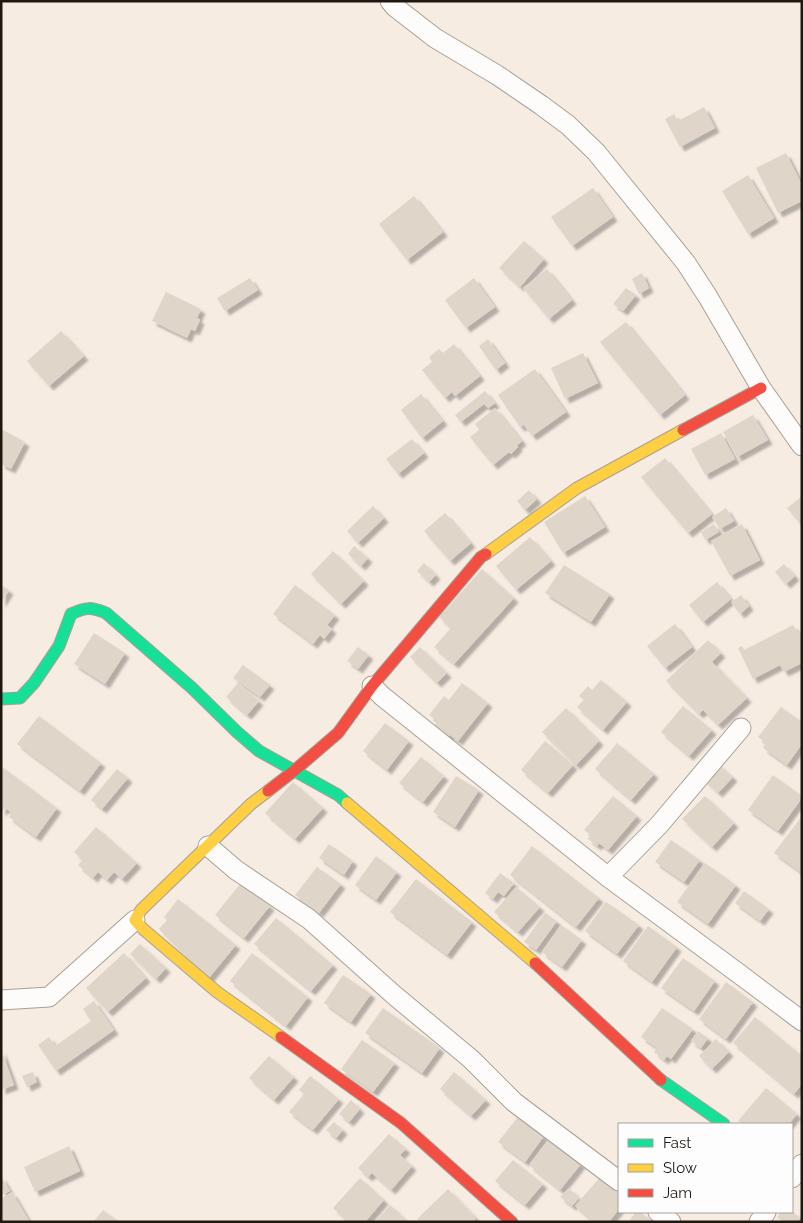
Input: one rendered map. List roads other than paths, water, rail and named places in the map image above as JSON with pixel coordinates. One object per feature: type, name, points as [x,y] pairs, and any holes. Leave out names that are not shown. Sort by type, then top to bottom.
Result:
[{"type":"street","points":[[390,1],[435,38],[497,75],[541,105],[568,125],[596,152],[686,263],[761,388],[802,446]]},
{"type":"street","points":[[1,1000],[49,997],[135,920],[141,910],[251,804],[338,733],[372,686],[481,557],[577,488],[761,388]]},
{"type":"street","points":[[1,699],[20,698],[43,671],[59,646],[71,614],[91,607],[106,613],[192,688],[259,751],[338,795],[525,954],[659,1079],[723,1123]]},
{"type":"street","points":[[372,686],[608,877],[802,1021]]},
{"type":"street","points":[[608,877],[659,825],[741,728]]},
{"type":"street","points":[[208,846],[236,870],[309,919],[394,995],[471,1058],[514,1102],[618,1180]]},
{"type":"street","points":[[135,920],[217,992],[401,1123],[512,1222]]},
{"type":"street","points":[[659,1213],[670,1222]]}]
